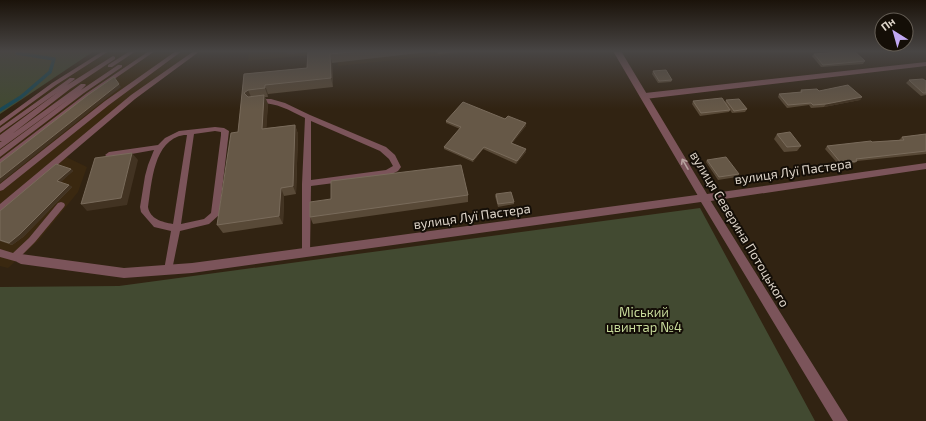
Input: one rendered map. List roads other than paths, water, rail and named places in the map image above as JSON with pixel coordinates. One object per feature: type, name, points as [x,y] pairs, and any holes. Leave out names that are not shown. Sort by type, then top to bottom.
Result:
[{"type":"street","name":"вулиця Северина Потоцького","points":[[630,71],[704,198],[841,421]]},
{"type":"street","points":[[645,96],[868,71]]},
{"type":"street","name":"вулиця Луї Пастера","points":[[17,258],[124,273],[192,268],[926,166]]},
{"type":"lane","points":[[0,124],[74,71]]},
{"type":"lane","points":[[0,131],[85,71]]},
{"type":"lane","points":[[0,138],[94,71]]},
{"type":"lane","points":[[0,146],[104,71]]},
{"type":"lane","points":[[0,154],[113,71]]},
{"type":"lane","points":[[0,162],[89,94],[122,71]]},
{"type":"lane","points":[[0,188],[107,103],[151,71]]},
{"type":"lane","points":[[0,209],[133,97],[169,71]]},
{"type":"lane","points":[[252,102],[273,100],[308,117],[383,149],[392,157],[397,166],[388,173],[306,184]]},
{"type":"lane","points":[[306,252],[308,117]]},
{"type":"lane","points":[[216,128],[224,131],[225,135],[215,215],[206,222],[176,228],[157,226],[145,212],[144,207],[155,155],[160,146],[175,135],[191,132],[216,128]]},
{"type":"lane","points":[[168,270],[191,132]]},
{"type":"lane","points":[[109,155],[160,146]]},
{"type":"lane","points":[[0,253],[17,258],[61,205]]},
{"type":"waterway","points":[[0,110],[21,97],[50,71]]},
{"type":"park label","name":"Міський цвинтар №4","points":[[644,320]]}]
